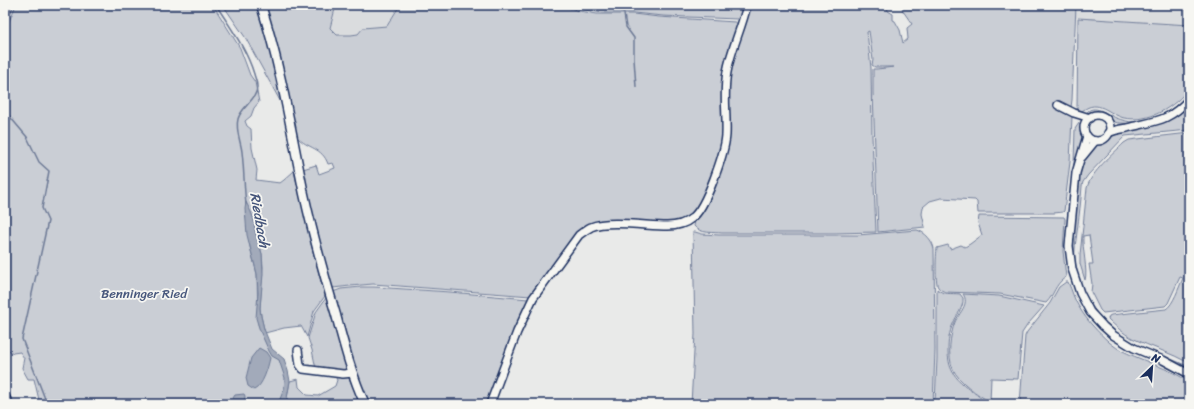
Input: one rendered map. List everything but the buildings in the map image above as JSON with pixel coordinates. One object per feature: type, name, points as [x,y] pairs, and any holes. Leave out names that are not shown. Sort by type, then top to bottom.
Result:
[{"type":"main road","points":[[261,5],[278,63],[312,230],[353,373],[365,404]]},
{"type":"street","points":[[490,404],[517,332],[533,298],[579,236],[589,228],[601,224],[673,226],[684,223],[692,218],[701,207],[720,162],[725,138],[726,122],[724,95],[727,72],[747,5]]},
{"type":"street","points":[[1108,133],[1111,131],[1152,123],[1164,119],[1175,112],[1189,99]]},
{"type":"street","points":[[1058,105],[1074,113],[1090,118]]},
{"type":"street","points":[[1074,113],[1085,125]]},
{"type":"street","points":[[1100,116],[1107,122],[1109,126],[1108,133],[1102,140],[1095,141],[1087,136],[1084,130],[1087,121],[1090,118],[1100,116]]},
{"type":"street","points":[[1107,122],[1118,125],[1132,126]]},
{"type":"street","points":[[1087,136],[1076,173],[1070,231],[1069,254],[1074,277],[1080,293],[1090,312],[1103,326],[1120,340],[1189,374]]},
{"type":"street","points":[[1081,158],[1095,141]]},
{"type":"street","points":[[298,350],[302,369],[343,374],[353,373]]},
{"type":"street","points":[[5,396],[8,404]]},
{"type":"shaded area","points":[[336,5],[400,5],[387,26],[363,28],[358,34],[337,35],[330,28]]},
{"type":"shaded area","points":[[1076,5],[1189,5],[1189,25],[1075,18]]},
{"type":"green space","points":[[5,5],[14,5],[5,25]]},
{"type":"green space","name":"Benninger Ried","points":[[16,5],[213,5],[240,48],[250,75],[255,82],[259,102],[254,108],[251,116],[245,121],[247,126],[251,129],[252,148],[257,170],[256,180],[280,183],[294,171],[325,296],[314,311],[307,337],[301,326],[284,328],[265,333],[260,308],[263,267],[262,254],[251,212],[249,243],[257,274],[258,324],[265,341],[279,359],[287,377],[281,404],[40,404],[34,379],[28,379],[22,368],[24,358],[20,352],[13,353],[5,348],[5,53],[7,26]]},
{"type":"green space","points":[[223,5],[259,5],[269,39],[284,108],[245,37]]},
{"type":"green space","points":[[264,5],[336,5],[330,28],[337,35],[358,34],[363,28],[387,26],[400,5],[561,5],[579,11],[597,14],[633,14],[735,22],[738,26],[731,46],[724,136],[719,161],[696,212],[680,222],[588,226],[531,296],[373,284],[333,288],[319,242],[303,169],[316,165],[319,174],[335,168],[333,163],[328,164],[322,154],[297,137]]},
{"type":"green space","points":[[567,5],[745,5],[741,17],[737,19],[663,16],[634,13],[603,13],[579,9]]},
{"type":"green space","points":[[749,5],[887,5],[888,11],[893,14],[893,20],[900,30],[903,43],[908,39],[907,28],[912,24],[903,11],[902,7],[904,5],[1076,5],[1071,107],[1058,102],[1056,106],[1072,116],[1070,162],[1064,211],[1054,213],[978,213],[977,202],[975,200],[941,198],[930,201],[923,207],[922,214],[925,227],[878,232],[873,69],[894,67],[875,67],[872,65],[873,60],[869,31],[867,32],[871,68],[876,232],[722,233],[697,229],[694,226],[695,221],[722,162],[729,75]]},
{"type":"green space","points":[[1078,18],[1189,25],[1189,88],[1169,107],[1152,116],[1143,118],[1124,118],[1099,106],[1088,107],[1082,111],[1077,109]]},
{"type":"green space","points":[[1189,92],[1186,98],[1171,112],[1152,119],[1172,109]]},
{"type":"green space","points":[[1189,104],[1189,130],[1125,136],[1088,175],[1082,186],[1075,259],[1080,282],[1085,293],[1090,303],[1105,322],[1131,342],[1187,366],[1189,367],[1189,370],[1122,339],[1102,322],[1088,304],[1076,278],[1072,251],[1079,173],[1086,154],[1094,144],[1104,142],[1114,133],[1169,120],[1176,116]]},
{"type":"green space","points":[[1097,109],[1125,121],[1134,122],[1149,120],[1132,123],[1117,123],[1101,113],[1086,113],[1089,110]]},
{"type":"green space","points":[[1079,123],[1081,124],[1084,138],[1069,211],[1074,163],[1075,129]]},
{"type":"green space","points":[[1189,133],[1189,363],[1132,338],[1125,334],[1108,319],[1111,315],[1166,309],[1173,300],[1183,278],[1180,277],[1168,303],[1165,306],[1103,313],[1091,292],[1092,284],[1089,264],[1093,264],[1089,235],[1083,236],[1086,271],[1085,280],[1080,264],[1080,255],[1087,188],[1093,176],[1103,164],[1129,140]]},
{"type":"green space","points":[[979,216],[1064,217],[1063,251],[1066,277],[1059,283],[1046,303],[1000,294],[946,292],[939,288],[936,274],[937,248],[948,245],[950,249],[961,245],[965,247],[982,235],[978,223]]},
{"type":"green space","points":[[917,230],[928,237],[934,249],[935,350],[933,404],[691,404],[695,334],[693,232],[719,235],[858,235]]},
{"type":"green space","points":[[1068,282],[1082,312],[1109,342],[1121,350],[1185,379],[1188,383],[1190,393],[1189,404],[1020,404],[1025,336],[1050,303],[1059,287]]},
{"type":"green space","points":[[361,287],[450,292],[528,299],[488,404],[368,404],[359,383],[333,292],[341,289]]},
{"type":"green space","points":[[937,289],[945,293],[960,294],[963,298],[960,311],[954,321],[950,334],[948,348],[949,361],[952,370],[961,382],[987,404],[935,403],[937,358]]},
{"type":"green space","points":[[963,294],[999,296],[1044,306],[1022,333],[1018,379],[991,378],[990,402],[974,392],[964,383],[956,374],[951,364],[950,352],[952,333],[955,322],[965,305],[965,298]]},
{"type":"green space","points":[[326,298],[347,371],[316,369],[308,338],[316,312]]},
{"type":"green space","points":[[334,374],[349,378],[360,404],[286,404],[290,381],[298,379],[299,387],[307,395],[318,396],[335,386],[337,380]]},
{"type":"water","points":[[246,202],[254,220],[255,230],[262,254],[263,274],[260,308],[264,329],[272,349],[284,359],[290,381],[286,404],[278,404],[284,389],[285,378],[279,360],[272,356],[269,351],[256,318],[258,293],[257,274],[247,235],[245,209]]},
{"type":"water","points":[[259,348],[266,352],[270,358],[260,385],[254,390],[248,386],[246,378],[251,358]]},
{"type":"water","points":[[244,394],[244,404],[229,404],[235,395]]},
{"type":"waterway","name":"Riedbach","points":[[216,5],[247,55],[257,84],[257,91],[255,95],[242,111],[237,123],[242,152],[246,204]]},
{"type":"waterway","points":[[622,5],[623,12]]},
{"type":"waterway","points":[[624,14],[626,27],[634,38],[636,87]]},
{"type":"waterway","points":[[5,111],[27,137],[39,162],[49,171],[42,208],[48,221],[22,339],[47,404]]}]
